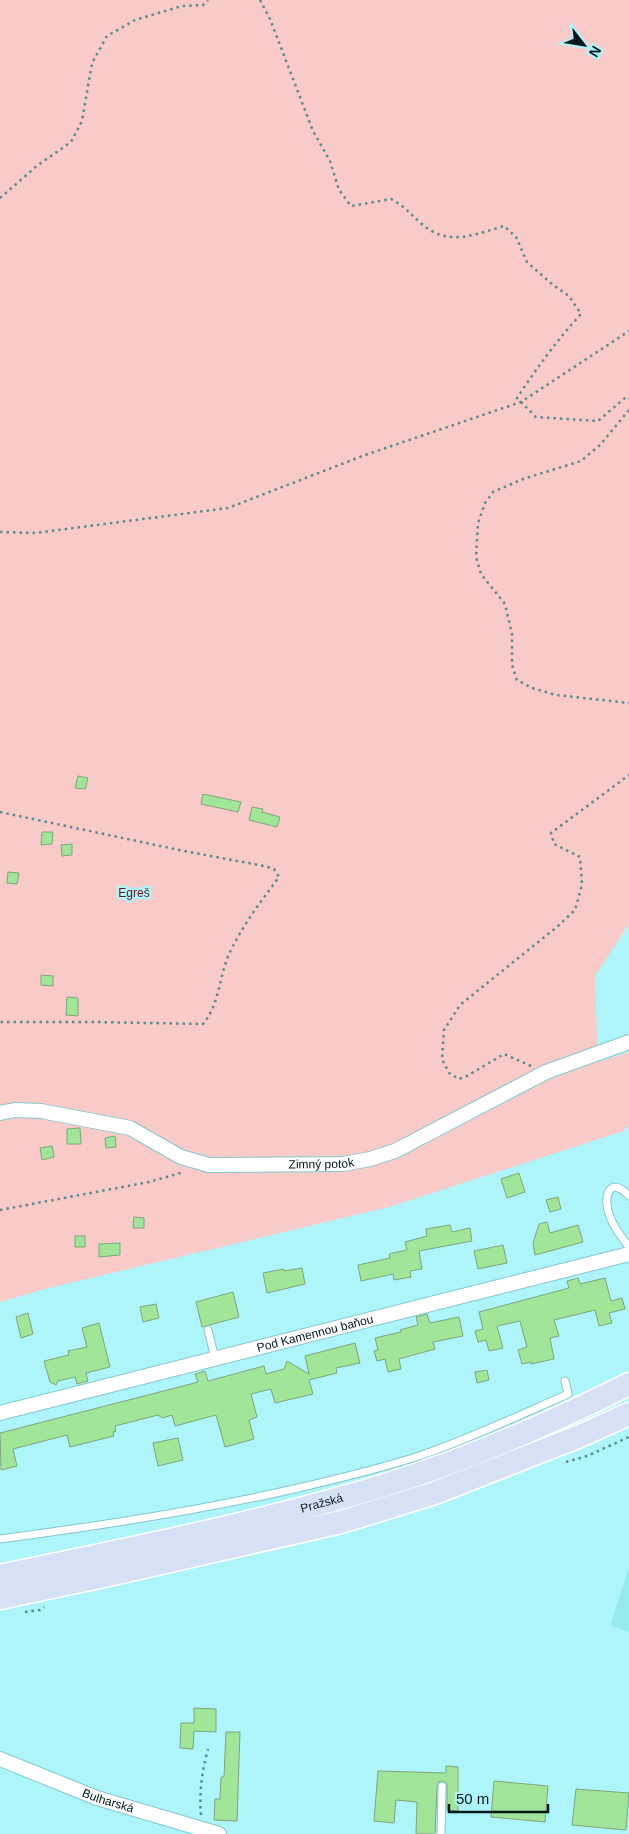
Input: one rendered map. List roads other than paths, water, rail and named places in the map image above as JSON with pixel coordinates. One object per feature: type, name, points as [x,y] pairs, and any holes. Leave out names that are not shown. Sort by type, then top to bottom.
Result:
[{"type":"main road","name":"Pražská","points":[[0,1576],[168,1541],[290,1512],[383,1486],[459,1460],[540,1427],[629,1384]]},
{"type":"main road","name":"Pražská","points":[[0,1598],[340,1522],[435,1493],[580,1436],[629,1414]]},
{"type":"street","name":"Zimný potok","points":[[0,1113],[16,1110],[42,1111],[130,1128],[181,1157],[209,1165],[342,1164],[370,1159],[395,1151],[546,1072],[629,1042]]},
{"type":"street","name":"Pod Kamennou baňou","points":[[0,1413],[629,1254]]},
{"type":"street","name":"Bulharská","points":[[0,1759],[97,1798],[219,1834]]},
{"type":"lane","points":[[629,1196],[622,1189],[609,1190],[606,1196],[606,1205],[610,1219],[629,1247]]},
{"type":"lane","points":[[208,1330],[215,1358]]},
{"type":"lane","points":[[0,1539],[92,1527],[245,1500],[355,1475],[422,1455],[482,1432],[568,1394],[565,1381]]},
{"type":"lane","points":[[441,1834],[442,1786]]},
{"type":"park label","name":"Egreš","points":[[134,893]]}]
